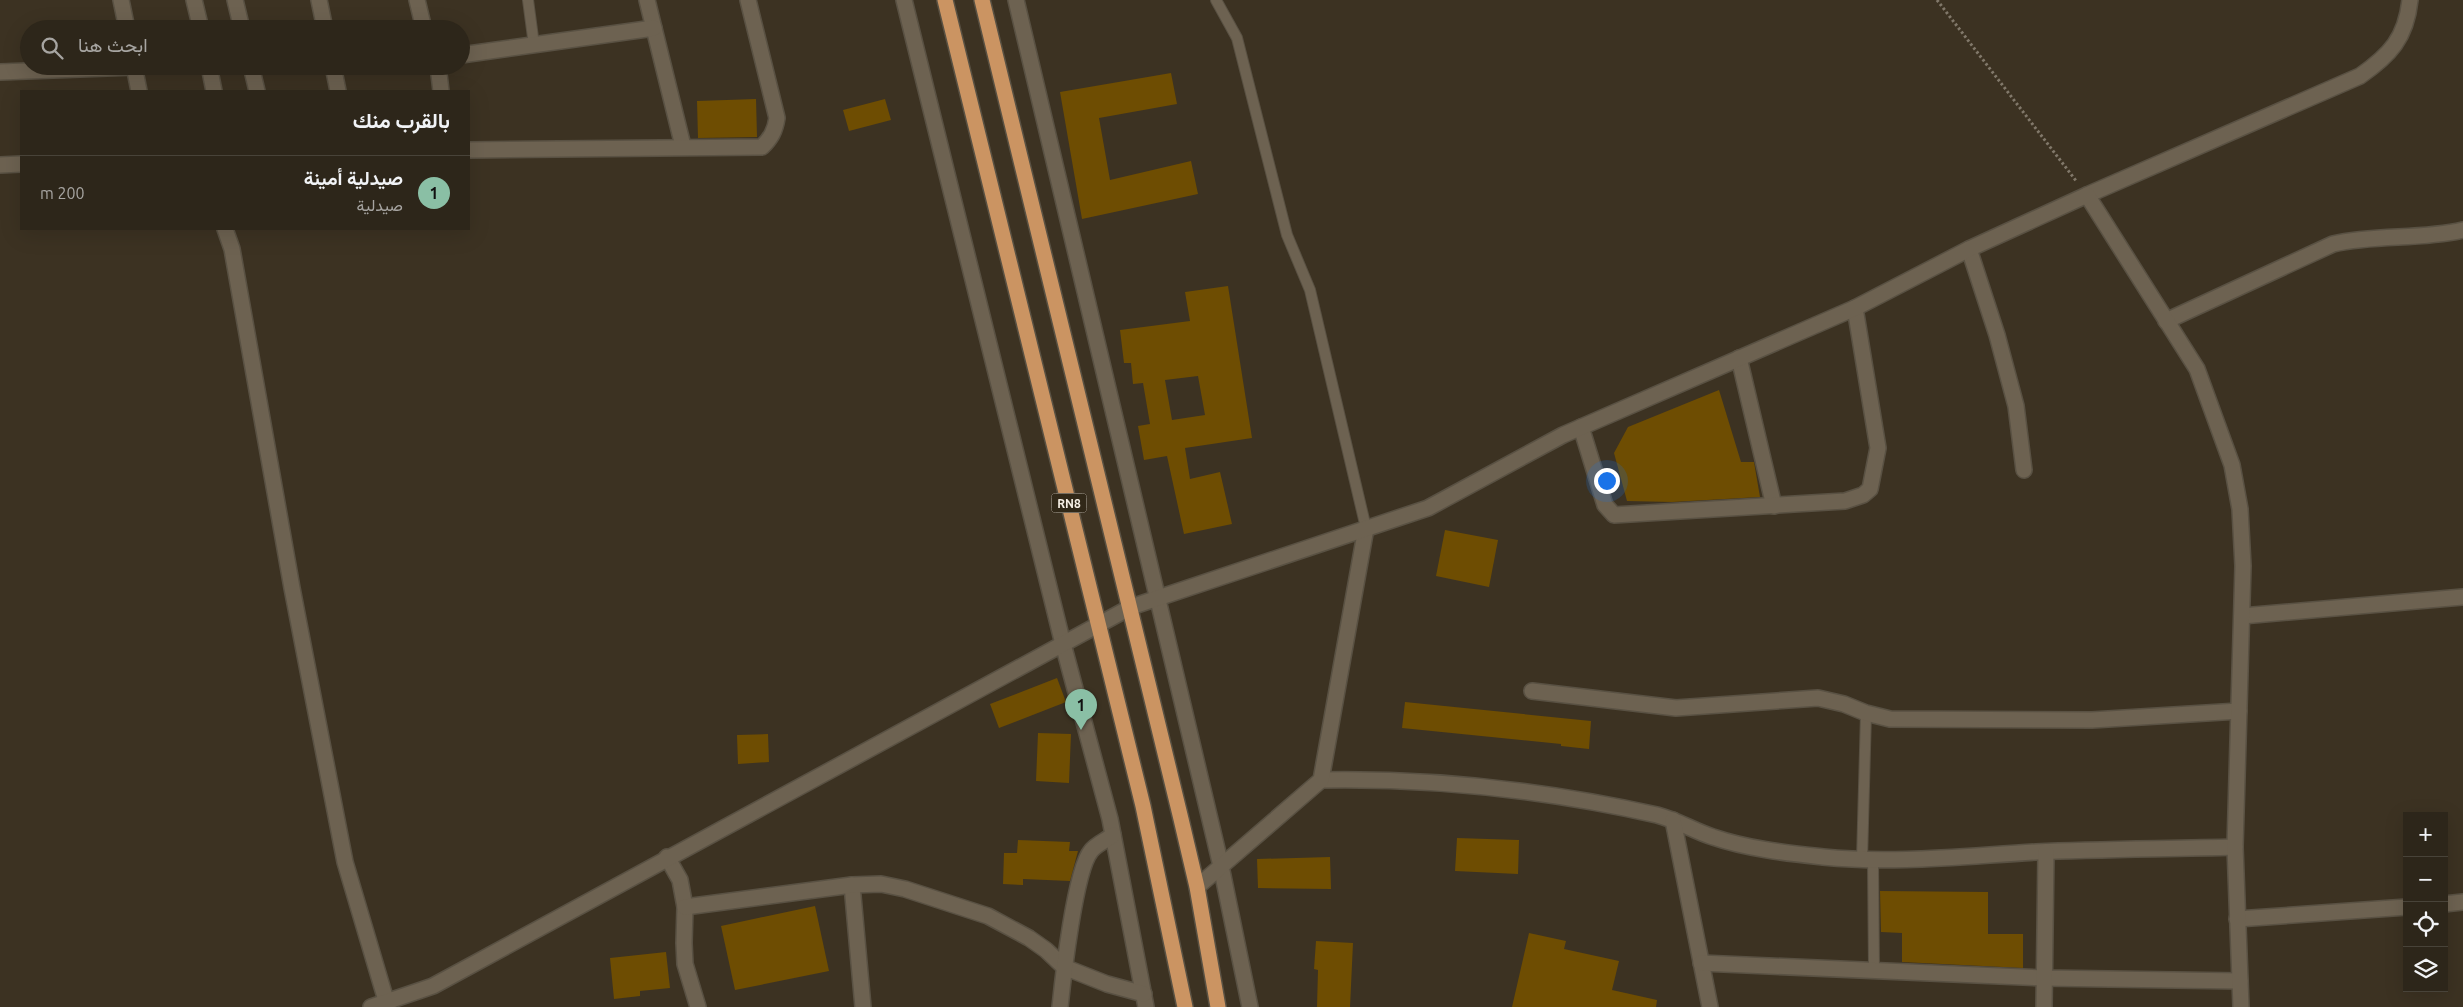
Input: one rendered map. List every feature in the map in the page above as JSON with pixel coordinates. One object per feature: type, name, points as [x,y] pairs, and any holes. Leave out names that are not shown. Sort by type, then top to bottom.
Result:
[{"type":"highway","name":"RN8","points":[[945,0],[1100,624],[1143,806],[1185,1007]]},
{"type":"highway","name":"RN8","points":[[982,0],[1131,607],[1197,887],[1218,1007]]},
{"type":"street","points":[[121,0],[125,20]]},
{"type":"street","points":[[194,0],[199,20]]},
{"type":"street","points":[[234,0],[240,20]]},
{"type":"street","points":[[319,0],[323,20]]},
{"type":"street","points":[[417,0],[422,20]]},
{"type":"street","points":[[647,0],[683,146]]},
{"type":"street","points":[[470,150],[683,146],[762,147],[770,140],[776,130],[777,118],[748,0]]},
{"type":"street","points":[[904,0],[1062,644],[1113,835],[1145,1000]]},
{"type":"street","points":[[1016,0],[1221,866],[1250,1007]]},
{"type":"street","points":[[371,1007],[387,1005],[433,986],[1131,607],[1428,508],[1581,427],[1855,308],[1969,249],[2087,195],[2360,76],[2384,60],[2397,42],[2408,13],[2410,0]]},
{"type":"street","points":[[470,54],[654,28]]},
{"type":"street","points":[[0,72],[20,71]]},
{"type":"street","points":[[136,75],[139,90]]},
{"type":"street","points":[[211,75],[214,90]]},
{"type":"street","points":[[253,75],[257,90]]},
{"type":"street","points":[[335,75],[338,90]]},
{"type":"street","points":[[439,75],[441,90]]},
{"type":"street","points":[[0,165],[20,164]]},
{"type":"street","points":[[2087,195],[2197,369],[2232,465],[2240,509],[2242,616],[2235,847],[2241,1007]]},
{"type":"street","points":[[225,230],[232,248],[292,588],[345,862],[387,1005]]},
{"type":"street","points":[[2166,321],[2333,244],[2355,239],[2426,236],[2463,230]]},
{"type":"street","points":[[1969,249],[1998,335],[2012,389],[2024,470]]},
{"type":"street","points":[[1581,427],[1605,505],[1614,514],[1845,501],[1863,495],[1870,489],[1878,448],[1855,308]]},
{"type":"street","points":[[1738,358],[1774,506]]},
{"type":"street","points":[[1197,887],[1321,780],[1366,528]]},
{"type":"street","points":[[2242,616],[2463,597]]},
{"type":"street","points":[[1532,691],[1676,708],[1818,698],[1844,704],[1866,713],[1890,719],[2092,720],[2239,711]]},
{"type":"street","points":[[1321,780],[1365,779],[1522,791],[1673,820],[1711,837],[1746,846],[1868,860],[1903,861],[2046,852],[2235,847]]},
{"type":"street","points":[[1673,820],[1710,1007]]},
{"type":"street","points":[[1060,1007],[1064,967],[1083,866],[1091,850],[1113,835]]},
{"type":"street","points":[[2044,1007],[2046,852]]},
{"type":"street","points":[[667,858],[680,880],[686,907],[684,943],[686,964],[698,1007]]},
{"type":"street","points":[[686,907],[852,885],[881,884],[905,889],[988,916],[1029,938],[1046,950],[1064,967],[1145,1000]]},
{"type":"street","points":[[852,885],[862,1007]]},
{"type":"street","points":[[2448,904],[2463,902]]},
{"type":"street","points":[[2238,919],[2403,907]]},
{"type":"street","points":[[1702,962],[2044,978],[2240,981]]},
{"type":"lane","points":[[528,0],[534,45]]},
{"type":"lane","points":[[1216,0],[1237,38],[1287,235],[1310,290],[1366,528]]},
{"type":"lane","points":[[1866,713],[1868,860],[1874,970]]},
{"type":"path","points":[[1937,0],[2087,195]]},
{"type":"building","points":[[1171,73],[1177,104],[1099,118],[1110,180],[1191,161],[1198,194],[1082,219],[1060,92]]},
{"type":"building","points":[[756,99],[757,137],[698,138],[697,101]]},
{"type":"building","points":[[885,99],[891,120],[849,131],[843,110]]},
{"type":"building","points":[[1228,286],[1252,438],[1185,448],[1190,479],[1220,472],[1232,524],[1184,534],[1167,456],[1144,460],[1138,426],[1150,424],[1143,383],[1133,384],[1131,363],[1124,363],[1120,330],[1190,321],[1185,292]],"holes":[[[1198,376],[1205,415],[1172,420],[1165,380]]]},
{"type":"building","points":[[1719,390],[1741,462],[1754,462],[1760,497],[1672,502],[1627,501],[1614,453],[1628,427]]},
{"type":"building","points":[[1445,530],[1498,540],[1489,587],[1436,576]]},
{"type":"building","points":[[1057,678],[1066,702],[999,728],[990,704]]},
{"type":"building","points":[[1405,702],[1591,721],[1589,749],[1561,746],[1561,744],[1402,728]]},
{"type":"building","points":[[1038,733],[1071,734],[1069,783],[1036,781]]},
{"type":"building","points":[[768,734],[769,762],[738,764],[737,735]]},
{"type":"building","points":[[1457,838],[1519,840],[1518,874],[1455,871]]},
{"type":"building","points":[[1018,840],[1070,842],[1069,851],[1078,851],[1070,881],[1023,879],[1023,885],[1003,884],[1004,853],[1017,853]]},
{"type":"building","points":[[1330,857],[1331,889],[1258,888],[1257,859]]},
{"type":"building","points":[[1880,891],[1988,892],[1988,934],[2023,934],[2023,968],[1902,962],[1902,933],[1881,932]]},
{"type":"building","points":[[815,906],[829,971],[735,990],[721,926]]},
{"type":"building","points":[[1529,933],[1566,941],[1564,949],[1619,961],[1612,990],[1657,1000],[1656,1007],[1512,1007]]},
{"type":"building","points":[[1316,941],[1353,943],[1350,1007],[1317,1007],[1318,970],[1314,969]]},
{"type":"building","points":[[666,952],[670,988],[640,991],[640,996],[614,999],[610,958]]},
{"type":"place","name":"صيدلية أمينة","points":[[1081,730]]}]
